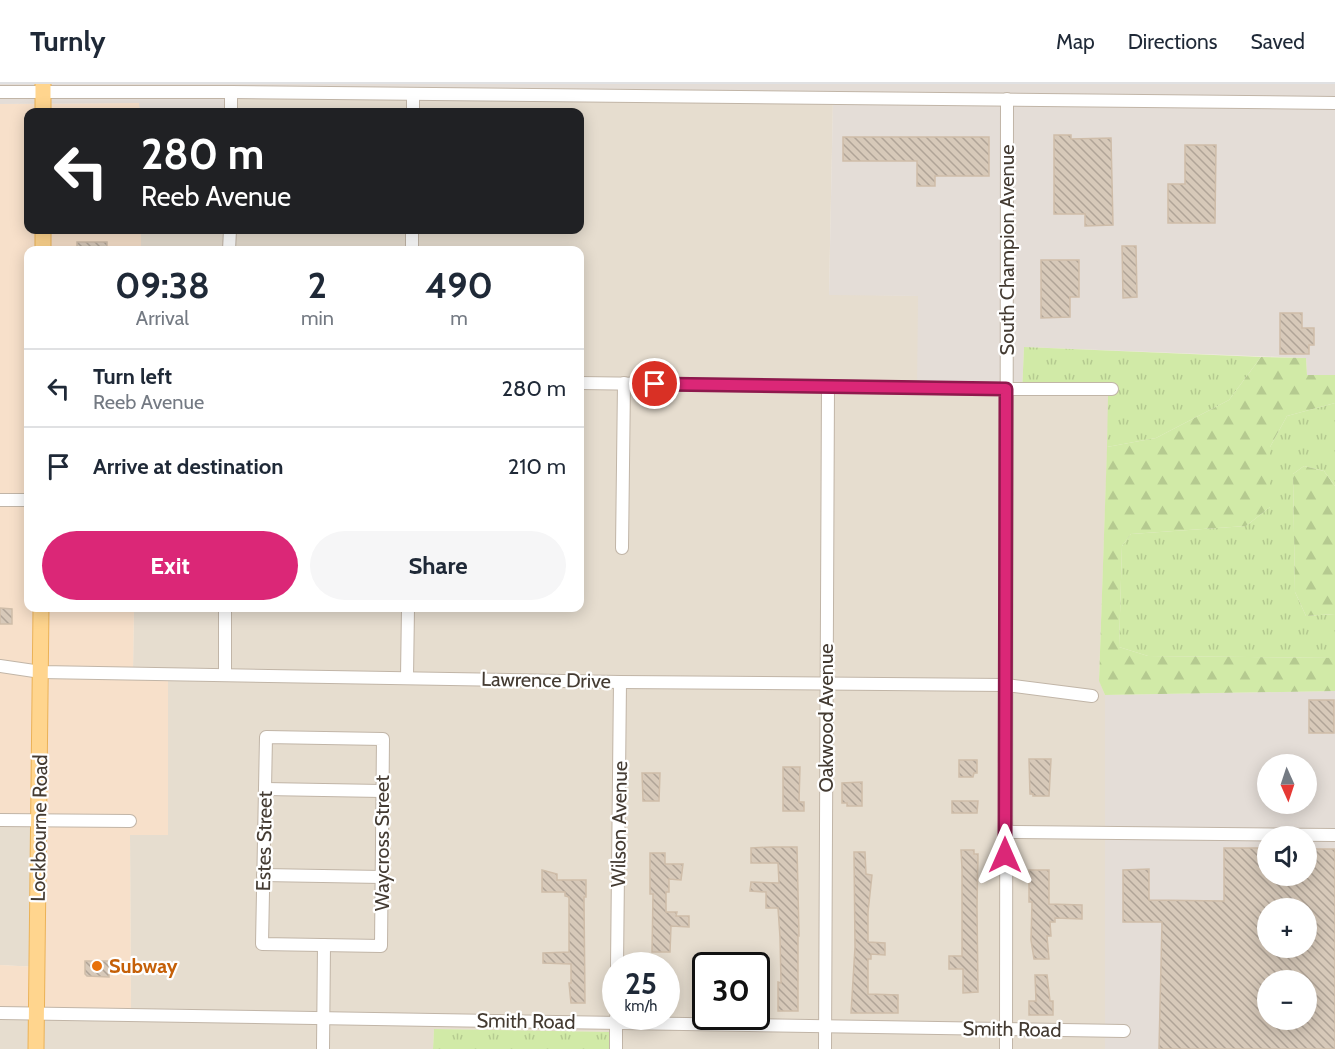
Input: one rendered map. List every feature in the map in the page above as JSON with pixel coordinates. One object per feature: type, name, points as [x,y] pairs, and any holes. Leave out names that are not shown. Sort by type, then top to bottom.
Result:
[{"type":"main road","points":[[43,88],[43,108]]},
{"type":"main road","name":"Lockbourne Road","points":[[36,1049],[41,612]]},
{"type":"street","points":[[0,92],[43,88],[412,94],[1335,102]]},
{"type":"street","points":[[231,92],[231,108]]},
{"type":"street","points":[[412,94],[413,108]]},
{"type":"street","name":"South Champion Avenue","points":[[1006,1049],[1007,99]]},
{"type":"street","points":[[584,383],[1112,389]]},
{"type":"street","points":[[622,548],[624,383]]},
{"type":"street","name":"Oakwood Avenue","points":[[825,1049],[828,386]]},
{"type":"street","points":[[0,500],[24,500]]},
{"type":"street","points":[[225,612],[225,673]]},
{"type":"street","points":[[407,676],[408,612]]},
{"type":"street","name":"Lawrence Drive","points":[[0,666],[41,672],[407,676],[621,682],[1006,685],[1092,696]]},
{"type":"street","name":"Wilson Avenue","points":[[617,952],[621,682]]},
{"type":"street","name":"Waycross Street","points":[[266,737],[382,739],[381,946],[324,945]]},
{"type":"street","name":"Estes Street","points":[[266,737],[262,944],[324,945]]},
{"type":"street","points":[[265,789],[382,791]]},
{"type":"street","points":[[0,820],[130,822]]},
{"type":"street","points":[[1005,832],[1335,835]]},
{"type":"street","points":[[263,875],[382,877]]},
{"type":"street","points":[[323,1049],[324,945]]},
{"type":"street","name":"Smith Road","points":[[0,1013],[323,1019],[602,1020]]},
{"type":"street","name":"Smith Road","points":[[680,1022],[1124,1031]]},
{"type":"street","points":[[616,1030],[616,1049]]},
{"type":"shaded area","points":[[0,84],[1335,84],[1335,375],[1307,375],[1306,358],[1024,347],[1022,393],[917,391],[918,296],[829,295],[833,100],[228,89],[228,108],[140,108],[139,103],[0,104]]},
{"type":"shaded area","points":[[228,89],[833,99],[829,294],[918,296],[1022,393],[1109,396],[1099,680],[1105,695],[1105,1049],[613,1049],[613,1032],[434,1029],[433,1049],[0,1049],[0,1013],[131,1016],[130,835],[168,834],[168,671],[133,670],[134,612],[584,612],[584,246],[141,246],[141,234],[584,234],[584,108],[228,108]]},
{"type":"shaded area","points":[[140,103],[140,108],[24,108],[24,234],[141,234],[141,246],[24,246],[24,612],[134,612],[133,670],[168,671],[168,835],[130,835],[131,1016],[0,1013],[0,965],[36,967],[39,823],[0,822],[0,104]]},
{"type":"shaded area","points":[[1335,691],[1335,1049],[1105,1049],[1105,695]]},
{"type":"shaded area","points":[[0,822],[39,822],[37,967],[0,965]]},
{"type":"green space","points":[[1024,347],[1261,357],[1229,400],[1156,438],[1107,447],[1108,396],[1022,393]]},
{"type":"green space","points":[[1261,357],[1306,358],[1307,375],[1335,375],[1335,403],[1287,416],[1270,447],[1270,507],[1246,526],[1131,534],[1122,546],[1119,647],[1148,656],[1335,658],[1335,691],[1105,695],[1099,681],[1107,447],[1156,438],[1229,400]]},
{"type":"green space","points":[[1335,403],[1335,486],[1324,471],[1304,466],[1293,474],[1295,592],[1306,616],[1335,614],[1335,658],[1148,656],[1119,647],[1122,546],[1131,534],[1246,526],[1270,507],[1270,447],[1287,416]]},
{"type":"green space","points":[[1304,466],[1324,471],[1335,486],[1335,614],[1306,616],[1295,592],[1293,474]]},
{"type":"green space","points":[[434,1029],[613,1032],[613,1049],[433,1049]]},
{"type":"building","points":[[1054,135],[1071,135],[1071,139],[1111,138],[1113,225],[1085,226],[1085,214],[1054,214]]},
{"type":"building","points":[[843,137],[989,137],[989,176],[935,176],[935,186],[917,186],[917,161],[843,161]]},
{"type":"building","points":[[1185,145],[1216,145],[1215,223],[1168,223],[1168,184],[1185,184]]},
{"type":"building","points":[[77,242],[107,242],[107,246],[77,246]]},
{"type":"building","points":[[1122,246],[1136,246],[1137,297],[1123,298]]},
{"type":"building","points":[[1041,260],[1079,260],[1079,297],[1070,297],[1070,317],[1041,318]]},
{"type":"building","points":[[1280,313],[1302,313],[1302,328],[1314,328],[1314,345],[1309,345],[1309,354],[1280,354]]},
{"type":"building","points":[[0,608],[12,609],[12,624],[0,624]]},
{"type":"building","points":[[1309,700],[1334,700],[1334,733],[1309,733]]},
{"type":"building","points":[[1029,759],[1051,759],[1049,796],[1030,794]]},
{"type":"building","points":[[959,760],[977,760],[977,773],[974,773],[973,777],[959,777]]},
{"type":"building","points":[[783,767],[800,767],[799,802],[804,802],[804,811],[783,811]]},
{"type":"building","points":[[642,773],[660,773],[659,801],[643,801]]},
{"type":"building","points":[[862,782],[862,806],[847,806],[847,803],[842,803],[842,783]]},
{"type":"building","points":[[952,801],[978,801],[977,813],[952,813]]},
{"type":"building","points":[[797,847],[798,1011],[778,1011],[778,982],[781,983],[778,908],[766,908],[766,892],[750,891],[751,882],[779,883],[778,863],[751,863],[751,848]]},
{"type":"building","points":[[1224,848],[1257,848],[1257,886],[1317,886],[1317,849],[1335,849],[1335,1049],[1159,1049],[1162,922],[1123,922],[1123,870],[1149,869],[1149,900],[1224,901]]},
{"type":"building","points":[[961,850],[974,850],[974,854],[978,854],[978,992],[963,993],[963,969],[949,969],[949,956],[962,956]]},
{"type":"building","points":[[854,852],[865,852],[866,874],[872,875],[868,942],[885,943],[885,955],[871,954],[871,959],[868,959],[868,994],[898,995],[898,1013],[851,1013],[855,947]]},
{"type":"building","points":[[650,853],[665,853],[665,864],[683,864],[681,880],[669,879],[669,892],[666,892],[666,912],[677,912],[676,916],[689,916],[689,927],[671,926],[670,952],[652,952],[653,894],[650,894]]},
{"type":"building","points":[[542,870],[557,874],[557,880],[586,880],[586,897],[584,897],[585,1003],[571,1003],[569,983],[571,983],[571,964],[543,963],[543,953],[569,952],[569,897],[565,896],[565,892],[542,892]]},
{"type":"building","points":[[1029,870],[1049,870],[1049,904],[1082,905],[1082,919],[1055,918],[1055,922],[1050,922],[1051,936],[1047,936],[1049,959],[1034,959],[1031,940],[1032,902],[1029,902]]},
{"type":"building","name":"Subway","points":[[85,961],[109,961],[109,977],[87,976]]},
{"type":"building","points":[[1035,975],[1047,975],[1050,1001],[1053,1001],[1053,1015],[1029,1015],[1029,1001],[1036,1001]]},
{"type":"place","name":"Subway","points":[[97,966]]},
{"type":"route","points":[[655,384],[1006,389],[1005,855]]}]
